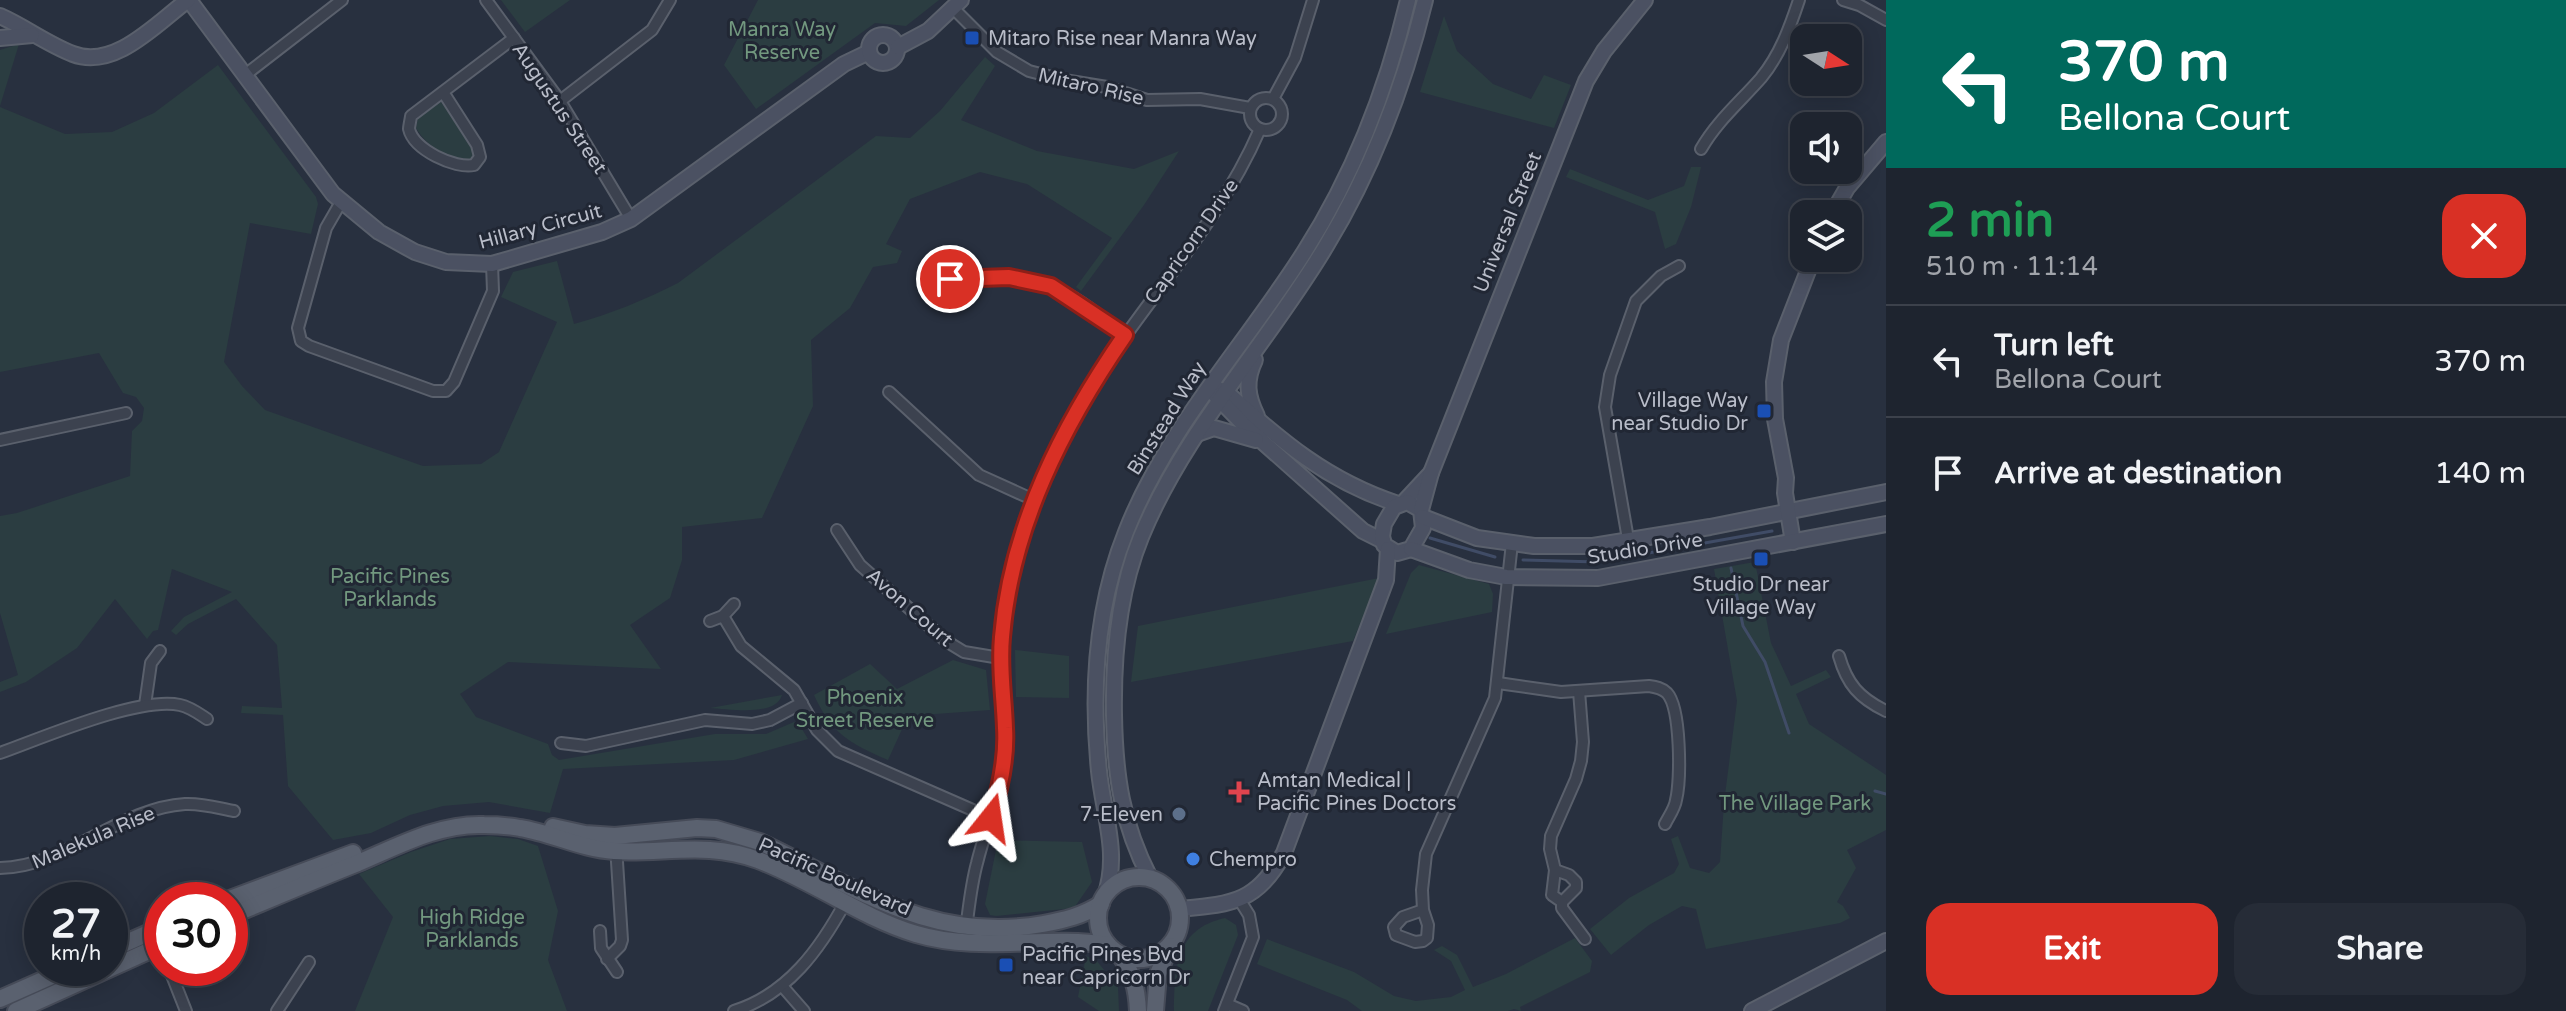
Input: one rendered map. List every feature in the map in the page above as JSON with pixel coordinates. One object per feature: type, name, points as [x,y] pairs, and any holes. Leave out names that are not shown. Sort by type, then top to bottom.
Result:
[{"type":"main road","name":"Pacific Boulevard","points":[[248,892],[423,825],[483,815],[524,819],[616,844]]},
{"type":"main road","name":"Pacific Boulevard","points":[[248,909],[447,827],[480,825],[521,828],[563,841],[616,844],[674,829],[716,829],[760,842],[849,896],[965,935],[1085,941],[1114,950]]},
{"type":"main road","points":[[1138,1011],[1137,988],[1131,970],[1099,926],[1103,900],[1114,886],[1125,880],[1150,878],[1169,890],[1179,909],[1179,928],[1158,974],[1155,1011]]},
{"type":"main road","name":"Pacific Boulevard","points":[[965,935],[1074,918],[1103,900]]},
{"type":"main road","points":[[1114,950],[1134,959],[1147,958],[1171,944]]},
{"type":"main road","points":[[16,1011],[144,948]]},
{"type":"main road","points":[[0,1000],[31,986]]},
{"type":"street","points":[[0,16],[33,35],[86,57],[106,55],[133,41],[188,0]]},
{"type":"street","name":"Hillary Circuit","points":[[188,0],[341,202],[379,232],[415,252],[446,262],[492,264],[602,232],[631,219],[844,64],[869,52],[878,63],[888,63],[896,57],[898,47],[928,31],[957,4]]},
{"type":"street","points":[[245,75],[342,0]]},
{"type":"street","name":"Augustus Street","points":[[486,0],[560,101],[631,219]]},
{"type":"street","points":[[560,101],[652,30],[670,0]]},
{"type":"street","points":[[1273,99],[1295,58],[1313,0]]},
{"type":"street","name":"Binstead Way","points":[[1103,900],[1113,862],[1099,772],[1094,693],[1109,589],[1125,534],[1144,490],[1209,385],[1304,253],[1332,205],[1381,95],[1408,0]]},
{"type":"street","name":"Binstead Way","points":[[1150,878],[1130,836],[1120,798],[1115,754],[1117,635],[1125,589],[1140,539],[1157,502],[1197,434],[1328,245],[1371,161],[1403,79],[1425,0]]},
{"type":"street","name":"Universal Street","points":[[1422,514],[1431,473],[1586,81],[1604,51],[1645,0]]},
{"type":"street","points":[[1701,149],[1715,125],[1762,76],[1788,34],[1799,0]]},
{"type":"street","points":[[1843,0],[1886,20]]},
{"type":"street","name":"Mitaro Rise","points":[[957,4],[997,52],[1029,71],[1107,87],[1147,100],[1200,99],[1250,108]]},
{"type":"street","points":[[0,38],[33,35]]},
{"type":"street","points":[[443,92],[477,145],[480,157],[474,165],[465,167],[441,161],[414,138],[409,128],[411,116],[514,38]]},
{"type":"street","points":[[1261,98],[1273,99],[1281,108],[1281,119],[1273,128],[1260,129],[1251,121],[1250,108],[1261,98]]},
{"type":"street","name":"Capricorn Drive","points":[[965,935],[977,864],[1001,783],[1005,750],[1000,658],[1008,594],[1034,500],[1072,417],[1125,335],[1213,215],[1242,167],[1260,129]]},
{"type":"street","points":[[1840,200],[1886,142]]},
{"type":"street","points":[[341,202],[326,228],[298,328],[301,341],[309,346],[433,391],[446,391],[454,382],[493,291],[492,264]]},
{"type":"street","points":[[1628,539],[1605,407],[1610,375],[1636,301],[1661,276],[1679,266]]},
{"type":"street","points":[[1798,541],[1775,419],[1775,369],[1786,325],[1807,272]]},
{"type":"street","points":[[950,279],[1009,277],[1051,286],[1125,335]]},
{"type":"street","points":[[1258,419],[1247,383],[1265,338]]},
{"type":"street","points":[[1209,385],[1264,443],[1363,531],[1401,553],[1411,549],[1421,533],[1422,514],[1412,503],[1401,503],[1342,483],[1308,461],[1258,419],[1223,397]]},
{"type":"street","points":[[889,392],[979,475],[1034,500]]},
{"type":"street","points":[[0,440],[126,413]]},
{"type":"street","points":[[1197,434],[1214,428],[1264,443]]},
{"type":"street","name":"Universal Street","points":[[1401,503],[1431,473]]},
{"type":"street","name":"Studio Drive","points":[[1422,514],[1477,538],[1565,547],[1593,546],[1710,527],[1886,492]]},
{"type":"street","points":[[1179,909],[1239,899],[1270,878],[1284,853],[1386,580],[1384,524],[1401,503]]},
{"type":"street","name":"Studio Drive","points":[[1411,549],[1469,570],[1506,577],[1598,578],[1886,524]]},
{"type":"street","name":"Avon Court","points":[[837,530],[860,565],[946,641],[964,652],[1000,658]]},
{"type":"street","points":[[1423,910],[1422,873],[1430,839],[1495,698],[1512,543]]},
{"type":"street","points":[[710,621],[723,616],[734,604]]},
{"type":"street","points":[[723,616],[741,646],[794,690],[817,730],[838,751],[991,818]]},
{"type":"street","points":[[145,705],[151,663],[160,651]]},
{"type":"street","points":[[1839,656],[1845,676],[1852,686],[1869,702],[1886,711]]},
{"type":"street","points":[[1498,683],[1561,692],[1649,686],[1661,689],[1674,705],[1678,756],[1676,801],[1665,824]]},
{"type":"street","points":[[1562,902],[1552,895],[1555,870],[1550,849],[1551,836],[1581,761],[1583,742],[1579,691]]},
{"type":"street","points":[[561,743],[586,746],[705,720],[752,724],[770,720],[802,703]]},
{"type":"street","points":[[0,753],[145,705],[179,704],[207,719]]},
{"type":"street","name":"Malekula Rise","points":[[0,868],[30,865],[165,807],[202,805],[234,811]]},
{"type":"street","points":[[607,959],[622,940],[616,844]]},
{"type":"street","points":[[1555,870],[1569,875],[1576,882],[1576,888],[1562,902],[1562,908],[1585,939]]},
{"type":"street","points":[[734,1011],[764,999],[783,987],[817,948],[849,896]]},
{"type":"street","points":[[1239,899],[1253,925],[1253,937],[1226,1008],[1243,1011]]},
{"type":"street","points":[[600,931],[601,948],[617,972]]},
{"type":"street","points":[[1752,1011],[1886,941]]},
{"type":"street","points":[[277,1011],[309,962]]},
{"type":"street","points":[[176,986],[186,1011]]},
{"type":"street","points":[[783,987],[804,1011]]},
{"type":"street","points":[[0,1000],[4,1011]]},
{"type":"green space","points":[[501,0],[570,0],[525,32]]},
{"type":"green space","name":"Manra Way Reserve","points":[[758,0],[939,0],[906,26],[875,23],[756,109],[724,65]]},
{"type":"green space","points":[[1444,16],[1457,51],[1493,84],[1531,99],[1544,75],[1571,85],[1554,128],[1420,92]]},
{"type":"green space","points":[[19,44],[0,106],[0,50]]},
{"type":"green space","name":"Pacific Pines Parklands","points":[[985,57],[995,66],[961,120],[1037,151],[1134,169],[1179,151],[1081,291],[1076,287],[1112,238],[1027,184],[980,172],[910,199],[886,244],[902,251],[897,263],[873,267],[850,308],[811,340],[813,406],[762,518],[682,527],[682,560],[670,598],[630,625],[661,669],[508,662],[460,694],[476,717],[548,744],[552,755],[559,760],[715,734],[766,734],[794,722],[799,724],[808,739],[734,760],[563,769],[550,813],[489,802],[443,806],[410,815],[371,833],[333,840],[288,786],[283,715],[241,713],[242,706],[282,708],[277,645],[236,599],[188,624],[176,635],[171,631],[184,617],[232,592],[172,569],[158,630],[147,639],[115,599],[77,648],[26,682],[0,692],[0,682],[18,675],[0,613],[0,516],[130,476],[132,431],[142,421],[144,408],[136,397],[123,393],[99,353],[0,372],[0,107],[65,134],[112,132],[154,113],[218,65],[316,197],[318,204],[311,234],[250,223],[224,362],[265,410],[423,466],[481,464],[499,452],[557,322],[501,297],[513,272],[557,261],[574,324],[653,295],[678,283],[876,136],[910,138],[940,111]]},
{"type":"green space","points":[[441,102],[471,145],[474,155],[467,162],[438,150],[416,128],[418,118]]},
{"type":"green space","points":[[1691,167],[1701,167],[1691,207],[1676,244],[1665,249],[1655,212],[1566,177],[1570,169],[1648,200],[1684,186]]},
{"type":"green space","name":"The Village Park","points":[[1755,562],[1771,643],[1791,686],[1826,670],[1831,677],[1796,694],[1809,724],[1886,775],[1886,830],[1847,850],[1856,868],[1837,902],[1850,918],[1840,923],[1706,949],[1696,909],[1682,906],[1649,925],[1611,955],[1590,929],[1629,898],[1674,873],[1679,864],[1671,839],[1678,836],[1690,868],[1709,873],[1720,862],[1737,701],[1714,569]]},
{"type":"green space","points":[[1419,565],[1489,584],[1493,594],[1492,612],[1386,634],[1411,573]]},
{"type":"green space","points":[[1379,578],[1353,641],[1131,682],[1138,626]]},
{"type":"green space","points":[[1015,650],[1069,656],[1069,698],[1016,697]]},
{"type":"green space","name":"Phoenix Street Reserve","points":[[953,660],[986,670],[990,710],[908,716],[888,760],[843,736],[828,719],[814,695],[870,664],[897,689]]},
{"type":"green space","points":[[782,695],[778,702],[762,709],[710,708]]},
{"type":"green space","name":"High Ridge Parklands","points":[[490,836],[518,839],[538,846],[558,911],[548,960],[567,1011],[355,1011],[393,917],[359,874],[450,839]]},
{"type":"green space","points":[[998,840],[1082,842],[1092,882],[1074,908],[990,915],[985,904]]},
{"type":"green space","points":[[1225,918],[1236,925],[1238,935],[1208,1011],[1174,1011],[1177,966],[1187,941],[1208,923]]},
{"type":"green space","points":[[1575,938],[1592,961],[1590,972],[1520,1007],[1521,1011],[1362,1011],[1347,1000],[1257,964],[1267,939],[1354,972],[1394,996],[1416,1001],[1451,997],[1465,990],[1451,961],[1434,950],[1442,946],[1457,955],[1473,987],[1506,974]]},
{"type":"green space","points":[[1086,956],[1096,960],[1118,987],[1119,1011],[1099,1011],[1078,997]]},
{"type":"waterway","points":[[1523,560],[1598,562],[1772,531]]},
{"type":"waterway","points":[[1430,538],[1495,557]]},
{"type":"waterway","points":[[1731,568],[1743,626],[1765,662],[1789,733]]},
{"type":"waterway","points":[[1875,791],[1886,794]]},
{"type":"place","name":"Mitaro Rise near Manra Way","points":[[972,38]]},
{"type":"place","name":"Village Way near Studio Dr","points":[[1764,411]]},
{"type":"place","name":"Studio Dr near Village Way","points":[[1761,559]]},
{"type":"place","name":"Amtan Medical | Pacific Pines Doctors","points":[[1239,792]]},
{"type":"place","name":"7-Eleven","points":[[1179,814]]},
{"type":"place","name":"Chempro","points":[[1193,859]]},
{"type":"place","name":"Pacific Pines Bvd near Capricorn Dr","points":[[1006,965]]},
{"type":"route","points":[[950,279],[1009,277],[1051,286],[1125,335],[1092,383],[1058,445],[1034,500],[1015,564],[1000,658],[1005,750],[1001,783],[991,818]]}]
